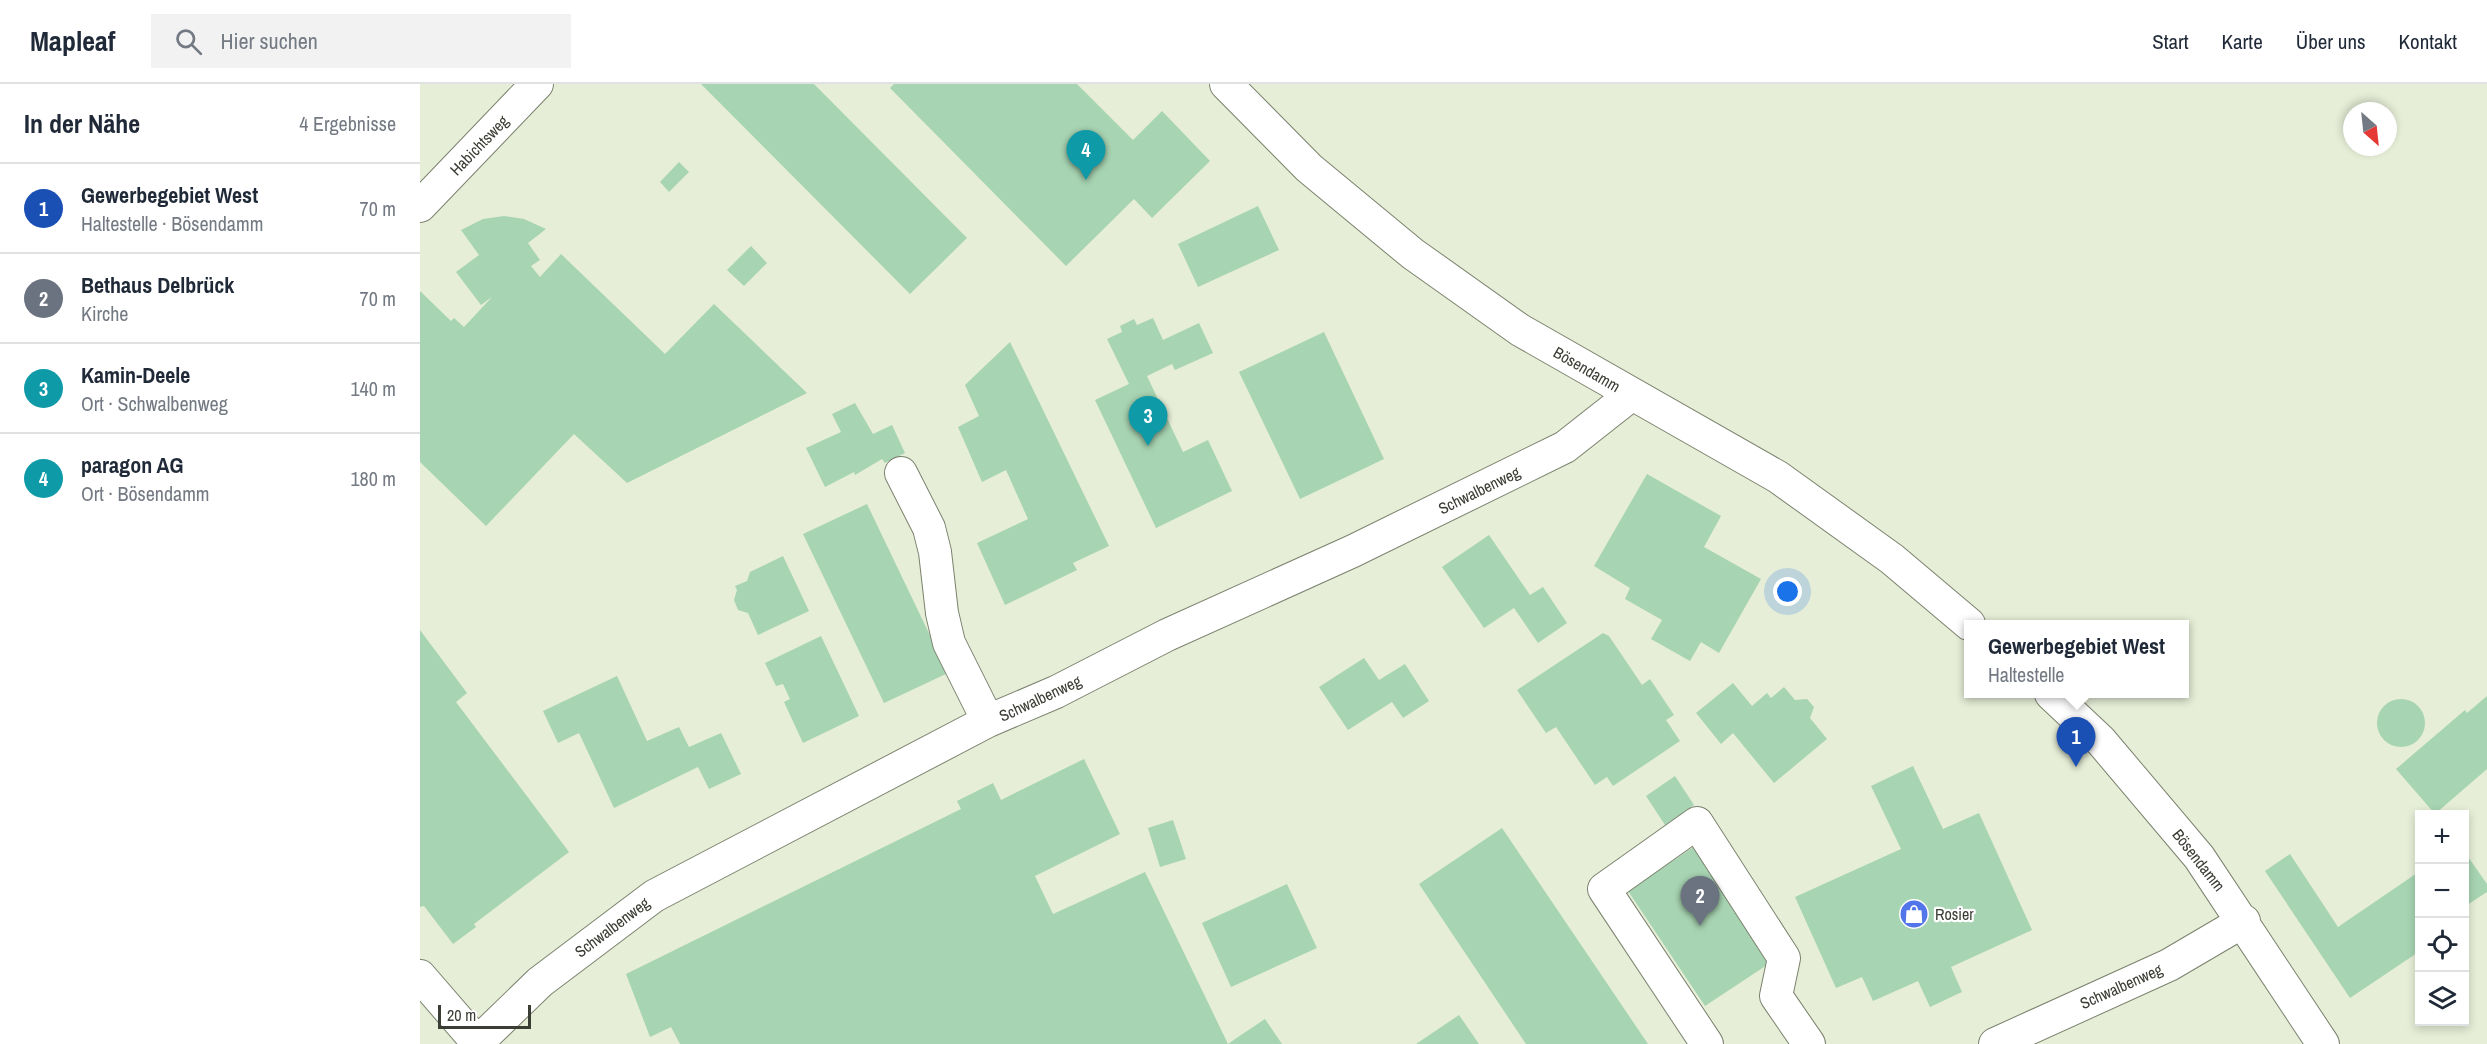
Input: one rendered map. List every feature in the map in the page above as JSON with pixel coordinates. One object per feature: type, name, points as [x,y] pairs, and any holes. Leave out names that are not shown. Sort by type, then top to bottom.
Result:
[{"type":"street","name":"Habichtsweg","points":[[420,206],[537,84]]},
{"type":"street","name":"Bösendamm","points":[[1226,84],[1309,168],[1413,254],[1520,330],[1778,477],[1892,559],[1964,620]]},
{"type":"street","name":"Schwalbenweg","points":[[476,1043],[540,982],[654,896],[988,722],[1056,692],[1167,635],[1353,551],[1565,447],[1631,395]]},
{"type":"street","points":[[901,472],[929,528],[949,643],[988,722]]},
{"type":"street","name":"Bösendamm","points":[[2056,698],[2100,741],[2199,857],[2244,921],[2324,1044]]},
{"type":"street","points":[[1707,1044],[1604,889],[1697,823],[1784,958],[1776,996],[1809,1044]]},
{"type":"street","name":"Schwalbenweg","points":[[1995,1044],[2169,965],[2244,921]]},
{"type":"street","points":[[420,976],[476,1043]]},
{"type":"building","points":[[701,84],[814,84],[967,238],[910,294]]},
{"type":"building","points":[[894,84],[1077,84],[1133,140],[1162,111],[1210,161],[1152,218],[1134,199],[1066,266],[890,88]]},
{"type":"building","points":[[679,162],[689,172],[669,192],[660,182]]},
{"type":"building","points":[[1258,206],[1279,250],[1198,287],[1178,244]]},
{"type":"building","points":[[504,216],[524,219],[546,229],[528,243],[540,260],[531,266],[540,277],[561,254],[665,354],[714,304],[807,393],[627,483],[574,434],[486,526],[420,462],[420,291],[451,321],[454,318],[464,327],[492,297],[481,305],[456,272],[479,255],[461,230],[483,219]]},
{"type":"building","points":[[751,246],[767,263],[744,286],[727,270]]},
{"type":"building","points":[[1153,318],[1163,340],[1199,323],[1213,353],[1175,370],[1172,364],[1147,376],[1183,452],[1208,440],[1232,491],[1156,528],[1095,400],[1129,384],[1107,339],[1122,332],[1120,326],[1134,319],[1137,325]]},
{"type":"building","points":[[1324,332],[1384,459],[1300,499],[1239,372]]},
{"type":"building","points":[[1010,342],[1109,546],[1073,563],[1077,570],[1005,605],[977,543],[1028,519],[1006,470],[982,482],[958,427],[979,416],[965,385]]},
{"type":"building","points":[[855,403],[873,434],[892,425],[905,453],[885,463],[882,459],[855,475],[854,472],[825,487],[806,448],[841,432],[832,414]]},
{"type":"building","points":[[1647,474],[1721,516],[1704,547],[1761,579],[1719,653],[1701,642],[1690,661],[1651,639],[1662,620],[1625,599],[1630,588],[1594,566]]},
{"type":"building","points":[[867,504],[948,673],[884,703],[803,534]]},
{"type":"building","points":[[1489,535],[1530,595],[1543,587],[1567,623],[1538,643],[1514,608],[1484,628],[1442,567]]},
{"type":"building","points":[[783,556],[809,611],[758,635],[748,613],[738,610],[734,600],[737,590],[735,586],[747,581],[750,572]]},
{"type":"building","points":[[420,630],[467,693],[456,702],[569,852],[474,924],[476,927],[453,944],[424,906],[420,907]]},
{"type":"building","points":[[1603,633],[1609,636],[1642,685],[1650,679],[1674,715],[1666,720],[1680,741],[1613,786],[1607,777],[1595,785],[1556,727],[1546,733],[1517,690]]},
{"type":"building","points":[[821,636],[859,716],[803,743],[784,702],[790,699],[783,684],[776,686],[765,663]]},
{"type":"building","points":[[1364,658],[1379,680],[1405,664],[1429,701],[1403,718],[1392,702],[1348,730],[1319,687]]},
{"type":"building","points":[[617,676],[647,741],[679,727],[689,747],[721,733],[741,774],[709,789],[698,767],[614,808],[579,733],[558,743],[543,711]]},
{"type":"building","points":[[1733,683],[1752,706],[1767,693],[1771,698],[1784,687],[1795,700],[1807,699],[1814,707],[1810,718],[1827,739],[1774,783],[1733,733],[1721,744],[1696,713]]},
{"type":"building","points":[[2487,696],[2487,769],[2440,810],[2432,810],[2396,769],[2465,710],[2467,713]]},
{"type":"building","points":[[2396,699],[2406,699],[2421,709],[2425,723],[2421,737],[2415,743],[2406,747],[2396,747],[2381,737],[2377,728],[2377,718],[2387,703]]},
{"type":"building","points":[[1084,759],[1120,834],[1035,876],[1053,914],[1145,872],[1228,1044],[680,1044],[671,1027],[650,1037],[626,974],[961,809],[957,801],[993,783],[1001,800]]},
{"type":"building","name":"Rosier","points":[[1913,766],[1943,829],[1979,813],[2032,930],[1951,967],[1962,992],[1930,1007],[1918,981],[1873,1001],[1862,977],[1836,988],[1795,897],[1901,849],[1871,786]]},
{"type":"building","points":[[1675,776],[1694,805],[1665,825],[1646,796]]},
{"type":"building","points":[[1173,820],[1186,859],[1160,867],[1148,828]]},
{"type":"building","points":[[1502,828],[1648,1044],[1526,1044],[1419,884]]},
{"type":"building","points":[[1695,846],[1773,961],[1705,1006],[1628,891]]},
{"type":"building","points":[[2290,854],[2338,927],[2415,874],[2415,954],[2350,998],[2265,871]]},
{"type":"building","points":[[2469,858],[2487,884],[2487,892],[2469,904]]},
{"type":"building","points":[[1287,884],[1317,948],[1231,987],[1202,923]]},
{"type":"building","points":[[1459,1015],[1479,1044],[1416,1044]]},
{"type":"building","points":[[1265,1019],[1282,1044],[1228,1044],[1238,1037]]},
{"type":"place","name":"paragon AG","points":[[1086,180]]},
{"type":"place","name":"Kamin-Deele","points":[[1148,446]]},
{"type":"place","name":"Gewerbegebiet West","points":[[2076,767]]},
{"type":"place","name":"Rosier","points":[[1914,914]]},
{"type":"place","name":"Bethaus Delbrück","points":[[1700,926]]}]
